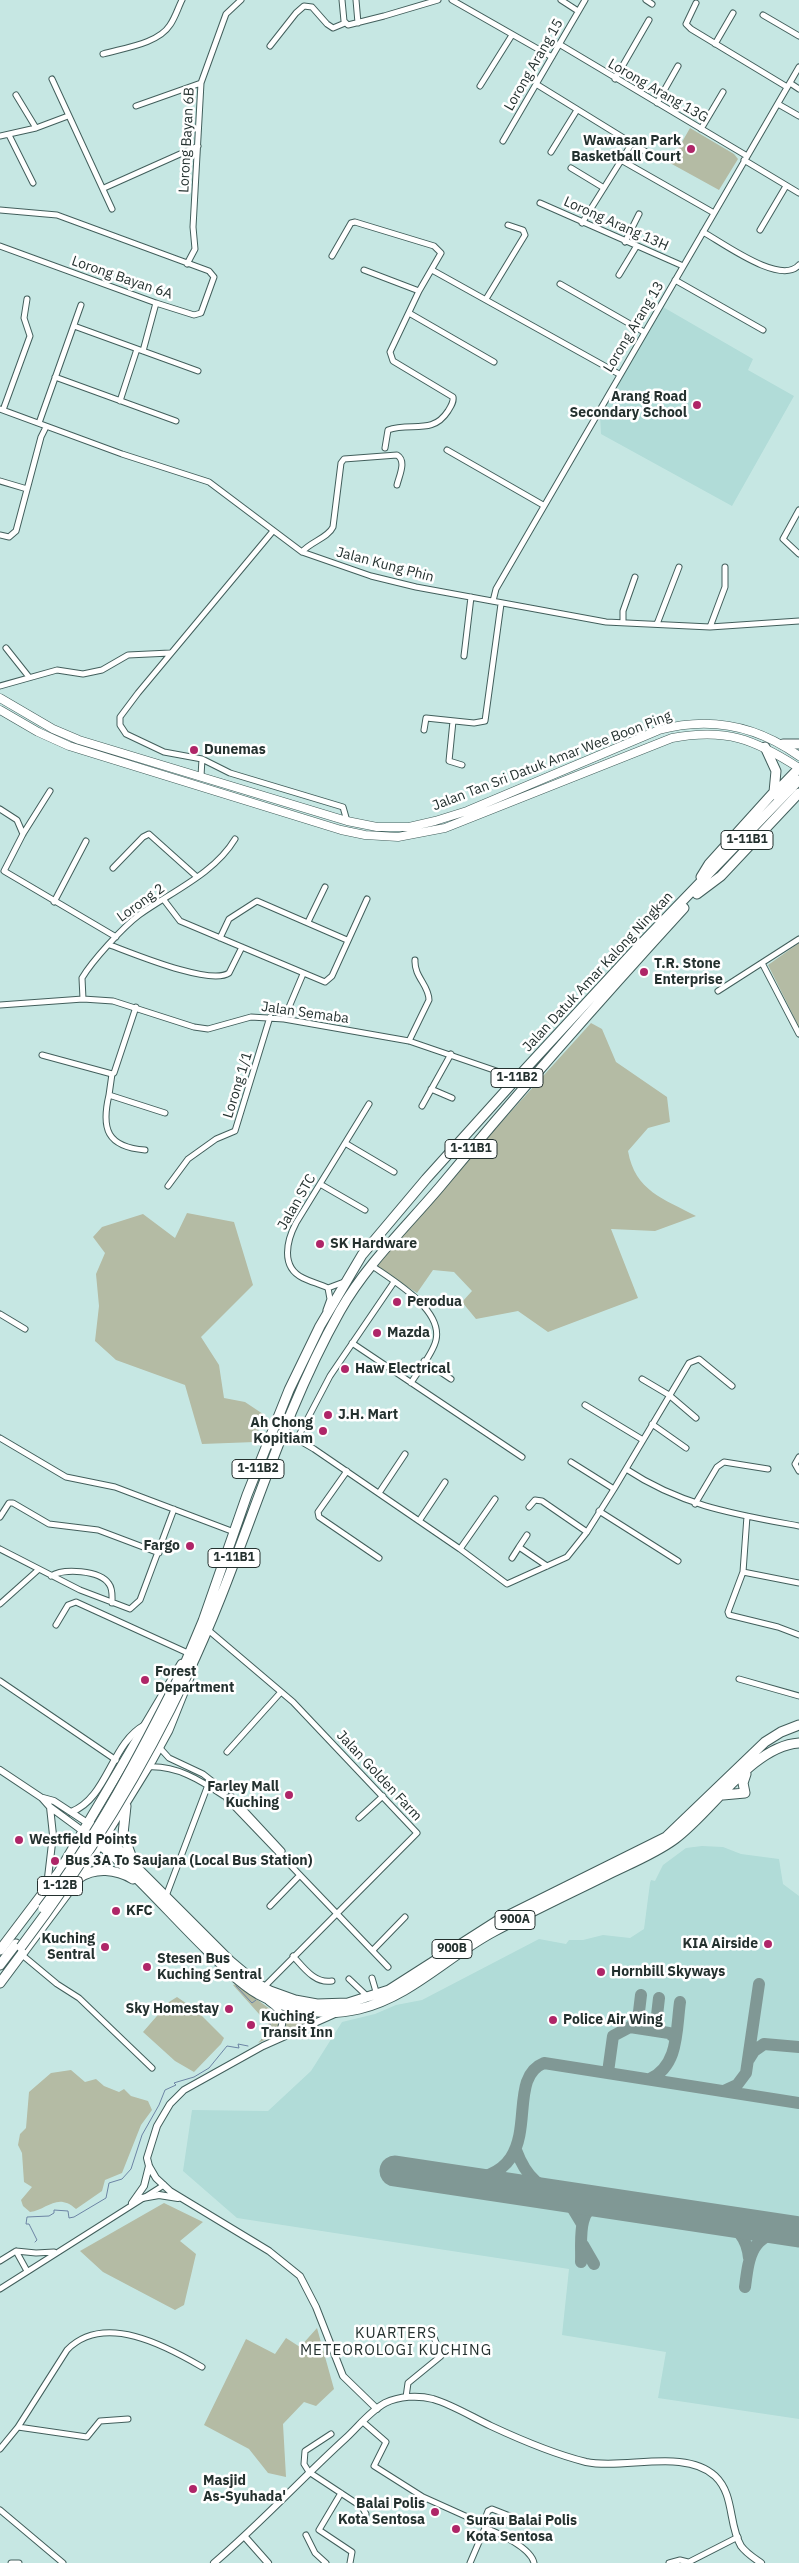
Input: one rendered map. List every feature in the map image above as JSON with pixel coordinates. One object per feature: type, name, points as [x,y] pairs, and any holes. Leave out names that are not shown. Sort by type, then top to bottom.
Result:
[{"type":"highway","points":[[783,744],[799,744]]},
{"type":"highway","points":[[765,747],[776,771],[774,792],[766,802]]},
{"type":"highway","points":[[695,892],[709,864],[799,768]]},
{"type":"highway","name":"Jalan Datuk Amar Kalong Ningkan","points":[[192,1657],[234,1532],[289,1390],[320,1326],[369,1246],[426,1179],[517,1078],[799,780]]},
{"type":"highway","name":"Jalan Datuk Amar Kalong Ningkan","points":[[103,1840],[159,1734],[184,1673],[207,1629],[283,1431],[314,1357],[341,1308],[371,1265],[437,1190],[497,1117],[695,892],[799,787]]},
{"type":"highway","points":[[695,892],[722,876],[799,793]]},
{"type":"highway","points":[[780,813],[799,804]]},
{"type":"highway","points":[[426,1179],[408,1204],[408,1211],[416,1210],[437,1190]]},
{"type":"highway","points":[[0,1950],[79,1840],[177,1669],[192,1657]]},
{"type":"highway","points":[[0,1983],[77,1880],[160,1747],[186,1688],[192,1657]]},
{"type":"highway","name":"900B","points":[[86,1828],[136,1867],[230,1961],[264,1987],[285,1997],[317,2004],[336,2004],[372,1996],[405,1980],[497,1921],[666,1837],[765,1742],[781,1732],[799,1726]]},
{"type":"highway","name":"900A","points":[[103,1840],[143,1886],[199,1942],[250,1988],[285,2006],[312,2012],[338,2012],[361,2008],[387,2000],[490,1934],[662,1847],[682,1834],[764,1755],[785,1745],[799,1743]]},
{"type":"highway","points":[[785,1745],[799,1749]]},
{"type":"highway","points":[[722,1795],[744,1793],[743,1783],[747,1771]]},
{"type":"highway","points":[[127,1801],[123,1834],[136,1867]]},
{"type":"highway","points":[[102,1802],[108,1815],[118,1814]]},
{"type":"highway","points":[[79,1840],[103,1840]]},
{"type":"highway","points":[[0,1975],[103,1840]]},
{"type":"highway","name":"1-12B","points":[[0,1965],[61,1885],[103,1840]]},
{"type":"highway","points":[[77,1880],[90,1872],[107,1871],[124,1874],[143,1886]]},
{"type":"highway","points":[[187,1918],[200,1936],[199,1942]]},
{"type":"main road","name":"Jalan Tan Sri Datuk Amar Wee Boon Ping","points":[[0,698],[53,729],[348,822],[377,827],[409,827],[467,811],[659,730],[680,724],[722,724],[746,728],[783,744],[799,756]]},
{"type":"main road","name":"Jalan Tan Sri Datuk Amar Wee Boon Ping","points":[[0,710],[38,732],[69,746],[342,830],[382,836],[412,836],[460,824],[672,738],[706,733],[723,734],[765,747],[799,768]]},
{"type":"street","points":[[103,54],[155,38],[164,32],[170,25],[182,0]]},
{"type":"street","name":"Lorong Bayan 6B","points":[[187,264],[195,250],[193,227],[201,83],[226,14],[241,0]]},
{"type":"street","points":[[342,0],[345,23]]},
{"type":"street","points":[[356,0],[358,23]]},
{"type":"street","points":[[270,46],[296,13],[304,6],[312,7],[326,24],[334,28],[345,23],[358,23],[438,0]]},
{"type":"street","points":[[452,0],[552,57]]},
{"type":"street","points":[[561,0],[578,11]]},
{"type":"street","name":"Lorong Arang 15","points":[[503,141],[584,0]]},
{"type":"street","points":[[646,0],[652,4]]},
{"type":"street","points":[[696,3],[686,24],[715,44],[799,89]]},
{"type":"street","points":[[715,44],[733,13]]},
{"type":"street","points":[[763,15],[799,36]]},
{"type":"street","points":[[615,79],[649,20]]},
{"type":"street","points":[[480,86],[512,35]]},
{"type":"street","name":"Lorong Arang 13G","points":[[559,44],[700,129],[799,193]]},
{"type":"street","points":[[656,103],[678,66]]},
{"type":"street","name":"Lorong Arang 13","points":[[493,602],[496,589],[543,505],[799,67]]},
{"type":"street","points":[[52,79],[104,188],[112,209]]},
{"type":"street","points":[[136,106],[201,83]]},
{"type":"street","points":[[536,84],[656,158]]},
{"type":"street","points":[[700,129],[723,92]]},
{"type":"street","points":[[16,95],[36,128]]},
{"type":"street","points":[[778,104],[799,116]]},
{"type":"street","points":[[551,152],[577,110]]},
{"type":"street","points":[[0,136],[36,128],[68,116]]},
{"type":"street","points":[[9,135],[33,183]]},
{"type":"street","points":[[582,223],[632,143]]},
{"type":"street","points":[[104,188],[198,146]]},
{"type":"street","points":[[622,160],[714,213]]},
{"type":"street","points":[[571,168],[604,188]]},
{"type":"street","points":[[760,230],[786,186]]},
{"type":"street","name":"Lorong Arang 13H","points":[[540,203],[636,247],[683,266]]},
{"type":"street","points":[[0,210],[57,215],[187,264]]},
{"type":"street","points":[[625,242],[639,214]]},
{"type":"street","points":[[332,256],[347,228],[351,223],[355,222],[439,249],[441,253],[419,291],[390,352],[393,361],[454,399],[442,421],[433,425],[388,430],[385,448]]},
{"type":"street","points":[[486,299],[525,235],[523,230],[508,225]]},
{"type":"street","points":[[703,232],[765,267],[780,273],[795,269],[798,265]]},
{"type":"street","name":"Lorong Bayan 6A","points":[[0,246],[156,303],[199,315],[214,277],[209,271],[187,264]]},
{"type":"street","points":[[619,275],[636,247]]},
{"type":"street","points":[[364,270],[419,291]]},
{"type":"street","points":[[432,270],[618,374]]},
{"type":"street","points":[[675,280],[763,330]]},
{"type":"street","points":[[560,284],[644,332]]},
{"type":"street","points":[[2,410],[30,336],[24,318],[27,299]]},
{"type":"street","points":[[143,351],[156,303]]},
{"type":"street","points":[[38,423],[81,305]]},
{"type":"street","points":[[409,313],[494,362]]},
{"type":"street","points":[[74,326],[198,372]]},
{"type":"street","points":[[120,401],[137,349]]},
{"type":"street","points":[[55,377],[176,421]]},
{"type":"street","name":"Jalan Kung Phin","points":[[2,410],[138,460],[209,482],[302,552],[371,576],[471,598],[572,617],[710,628],[799,621]]},
{"type":"street","points":[[0,535],[9,537],[14,535],[41,437],[46,427]]},
{"type":"street","points":[[447,450],[543,505]]},
{"type":"street","points":[[302,552],[309,544],[331,531],[333,527],[341,463],[344,459],[396,455],[402,461],[397,485]]},
{"type":"street","points":[[0,481],[27,489]]},
{"type":"street","points":[[799,510],[783,539],[799,554]]},
{"type":"street","points":[[273,531],[170,653],[120,717],[120,725],[126,734],[164,752],[202,759],[230,773],[344,808],[348,822]]},
{"type":"street","points":[[657,624],[679,567]]},
{"type":"street","points":[[710,628],[724,587],[725,567]]},
{"type":"street","points":[[623,622],[622,610],[635,577]]},
{"type":"street","points":[[464,656],[471,598]]},
{"type":"street","points":[[424,730],[426,718],[474,723],[485,720],[501,604]]},
{"type":"street","points":[[6,648],[29,677]]},
{"type":"street","points":[[0,686],[57,670],[83,674],[102,670],[128,655],[170,653]]},
{"type":"street","points":[[453,721],[449,761],[462,765]]},
{"type":"street","points":[[201,776],[202,759]]},
{"type":"street","points":[[50,792],[23,834],[4,871],[116,937]]},
{"type":"street","points":[[0,808],[17,820],[23,834]]},
{"type":"street","points":[[113,868],[143,837],[149,834],[197,877]]},
{"type":"street","name":"Lorong 2","points":[[83,999],[82,978],[116,937],[138,916],[197,877],[228,851],[235,839]]},
{"type":"street","points":[[54,902],[86,842]]},
{"type":"street","points":[[308,922],[325,888]]},
{"type":"street","points":[[164,900],[180,920],[303,974],[320,980],[329,980],[367,899]]},
{"type":"street","points":[[220,938],[229,919],[257,901],[347,940]]},
{"type":"street","points":[[718,991],[799,938]]},
{"type":"street","points":[[110,945],[184,972],[219,977],[229,973],[242,946]]},
{"type":"street","points":[[409,1041],[429,1000],[429,993],[418,976],[415,960]]},
{"type":"street","points":[[762,963],[799,1034]]},
{"type":"street","points":[[284,1018],[303,974]]},
{"type":"street","name":"Jalan Semaba","points":[[0,1005],[83,999],[113,1001],[194,1027],[208,1029],[251,1017],[284,1018],[409,1041],[517,1078]]},
{"type":"street","points":[[136,1007],[114,1073],[112,1074],[105,1113],[108,1132],[120,1145],[144,1150]]},
{"type":"street","name":"Lorong 1/1","points":[[168,1186],[188,1159],[216,1139],[235,1131],[270,1017]]},
{"type":"street","points":[[422,1106],[451,1054]]},
{"type":"street","points":[[42,1055],[112,1074]]},
{"type":"street","points":[[431,1089],[452,1098]]},
{"type":"street","points":[[109,1095],[165,1113]]},
{"type":"street","name":"Jalan STC","points":[[328,1288],[298,1275],[288,1258],[290,1235],[369,1104]]},
{"type":"street","points":[[345,1143],[394,1172]]},
{"type":"street","points":[[320,1184],[365,1210]]},
{"type":"street","points":[[371,1265],[418,1299],[437,1331],[436,1342],[411,1383]]},
{"type":"street","points":[[320,1326],[330,1298],[328,1288],[344,1282],[351,1274]]},
{"type":"street","points":[[279,1441],[294,1438],[330,1376],[394,1282]]},
{"type":"street","points":[[0,1314],[25,1329]]},
{"type":"street","points":[[352,1343],[522,1457]]},
{"type":"street","points":[[283,1431],[347,1471],[508,1584],[565,1558],[587,1532],[688,1363],[694,1359],[699,1359],[732,1386]]},
{"type":"street","points":[[424,1361],[451,1379]]},
{"type":"street","points":[[642,1379],[669,1395],[696,1418]]},
{"type":"street","points":[[585,1405],[642,1440]]},
{"type":"street","points":[[652,1424],[686,1448]]},
{"type":"street","points":[[0,1438],[66,1477],[115,1487],[234,1532]]},
{"type":"street","points":[[379,1493],[405,1454]]},
{"type":"street","points":[[798,1458],[795,1464],[799,1471]]},
{"type":"street","points":[[571,1462],[614,1489]]},
{"type":"street","points":[[694,1504],[717,1467],[724,1462],[768,1469]]},
{"type":"street","points":[[626,1469],[665,1492],[694,1504],[799,1526]]},
{"type":"street","points":[[347,1471],[318,1512],[319,1517],[379,1558]]},
{"type":"street","points":[[419,1520],[445,1482]]},
{"type":"street","points":[[460,1549],[495,1499]]},
{"type":"street","points":[[529,1507],[535,1500],[542,1501],[587,1532]]},
{"type":"street","points":[[0,1517],[9,1504],[13,1503],[49,1524],[98,1530],[159,1552]]},
{"type":"street","points":[[0,1550],[51,1576],[126,1608],[138,1604],[174,1509]]},
{"type":"street","points":[[600,1511],[678,1561]]},
{"type":"street","points":[[747,1516],[743,1572],[728,1612],[732,1617],[778,1627],[799,1635]]},
{"type":"street","points":[[512,1558],[527,1535]]},
{"type":"street","points":[[520,1547],[547,1566]]},
{"type":"street","points":[[0,1604],[38,1570]]},
{"type":"street","points":[[51,1576],[62,1570],[68,1570],[103,1578],[110,1585],[112,1603]]},
{"type":"street","points":[[743,1572],[799,1583]]},
{"type":"street","points":[[56,1625],[68,1605],[76,1602],[192,1657]]},
{"type":"street","name":"Jalan Golden Farm","points":[[207,1629],[281,1692],[417,1833],[264,1987]]},
{"type":"street","points":[[739,1679],[799,1696]]},
{"type":"street","points":[[0,1681],[116,1760]]},
{"type":"street","points":[[229,1749],[281,1692]]},
{"type":"street","points":[[71,1812],[86,1803],[134,1732],[146,1724]]},
{"type":"street","points":[[160,1747],[173,1761],[202,1774],[227,1796],[279,1854],[388,1967]]},
{"type":"street","points":[[169,1768],[168,1764],[173,1761]]},
{"type":"street","points":[[147,1767],[169,1768],[208,1785],[227,1796]]},
{"type":"street","points":[[0,1770],[42,1798],[50,1807],[86,1828]]},
{"type":"street","points":[[166,1896],[208,1785]]},
{"type":"street","points":[[359,1818],[383,1796]]},
{"type":"street","points":[[42,1798],[54,1801],[71,1812],[86,1828]]},
{"type":"street","points":[[47,1887],[53,1835],[50,1807]]},
{"type":"street","points":[[270,1906],[300,1875]]},
{"type":"street","points":[[373,1950],[405,1917]]},
{"type":"street","points":[[21,1954],[57,1984],[79,1998],[152,2068]]},
{"type":"street","points":[[293,1956],[317,1980],[323,1982],[332,1981]]},
{"type":"street","points":[[372,1978],[372,1996]]},
{"type":"street","points":[[348,1979],[372,1996]]},
{"type":"street","points":[[250,1988],[280,2012],[283,2027],[276,2040]]},
{"type":"street","points":[[338,2012],[276,2040],[191,2086],[170,2104],[152,2139],[147,2158],[149,2166],[164,2185],[269,2251],[300,2276],[316,2307],[343,2376],[377,2409]]},
{"type":"street","points":[[132,2203],[144,2186],[149,2166]]},
{"type":"street","points":[[0,2289],[132,2203],[164,2185]]},
{"type":"street","points":[[142,2198],[159,2195],[182,2198]]},
{"type":"street","points":[[0,2261],[16,2250],[36,2253],[57,2252]]},
{"type":"street","points":[[16,2250],[27,2271]]},
{"type":"street","points":[[406,2397],[408,2383],[440,2356],[432,2332]]},
{"type":"street","points":[[0,2449],[18,2427],[31,2403],[68,2350],[78,2341],[92,2336],[129,2334],[150,2341],[202,2367]]},
{"type":"street","points":[[214,2563],[245,2537],[309,2472],[377,2409],[389,2401],[406,2397],[426,2398],[446,2404],[528,2443],[585,2462],[620,2465],[671,2462],[691,2465],[707,2471],[715,2476],[724,2489],[741,2546],[761,2563]]},
{"type":"street","points":[[18,2427],[87,2437],[100,2421],[128,2419]]},
{"type":"street","points":[[363,2422],[386,2442],[373,2465],[423,2497],[501,2534],[524,2550],[533,2558],[534,2563]]},
{"type":"street","points":[[331,2434],[305,2451],[304,2464],[309,2472],[362,2507],[366,2514],[365,2522]]},
{"type":"street","points":[[341,2493],[319,2530],[352,2552],[350,2563]]},
{"type":"street","points":[[0,2510],[62,2563]]},
{"type":"street","points":[[470,2563],[488,2511],[492,2510],[515,2518]]},
{"type":"street","points":[[306,2536],[315,2554],[326,2563]]},
{"type":"street","points":[[245,2537],[268,2563]]},
{"type":"street","points":[[669,2563],[680,2560],[687,2562],[738,2537]]},
{"type":"street","points":[[12,2563],[19,2563]]},
{"type":"shaded area","name":"Arang Road Secondary School","points":[[663,307],[753,359],[748,370],[794,396],[732,506],[601,434],[600,415]]},
{"type":"shaded area","points":[[702,1846],[723,1847],[741,1854],[779,1859],[783,1884],[799,1896],[799,2419],[658,2398],[666,2352],[562,2335],[569,2269],[237,2218],[183,2171],[192,2110],[268,2111],[311,2071],[342,2022],[375,2014],[396,2005],[422,2000],[539,1939],[566,1944],[569,1940],[583,1940],[603,1935],[630,1938],[644,1929],[651,1880],[655,1881],[663,1865],[686,1848]]},
{"type":"green space","points":[[690,128],[734,154],[738,159],[719,190],[670,163]]},
{"type":"green space","points":[[799,943],[799,1027],[768,965]]},
{"type":"green space","points":[[591,1023],[602,1029],[616,1062],[667,1097],[670,1122],[648,1128],[628,1151],[637,1176],[644,1185],[662,1199],[696,1216],[655,1231],[611,1229],[638,1298],[548,1332],[518,1311],[476,1319],[462,1302],[472,1291],[454,1272],[433,1270],[417,1293],[377,1267],[403,1231]]},
{"type":"green space","points":[[187,1213],[234,1222],[253,1285],[201,1337],[219,1365],[224,1398],[245,1402],[263,1414],[255,1442],[202,1444],[185,1385],[116,1360],[95,1341],[99,1306],[96,1274],[105,1253],[93,1237],[102,1227],[143,1214],[175,1238]]},
{"type":"green space","points":[[236,1984],[278,2015],[281,2020],[276,2035],[258,2043],[269,2031],[268,2024],[233,1985]]},
{"type":"green space","points":[[177,1997],[196,2010],[224,2038],[221,2044],[194,2072],[175,2061],[143,2032],[169,2002]]},
{"type":"green space","points":[[284,2012],[320,2020],[281,2037],[286,2028]]},
{"type":"green space","points":[[71,2070],[85,2082],[96,2079],[104,2086],[119,2092],[124,2089],[131,2096],[148,2101],[152,2110],[141,2125],[122,2173],[105,2180],[102,2191],[76,2209],[69,2204],[58,2202],[30,2212],[23,2206],[21,2200],[32,2187],[24,2182],[22,2153],[18,2145],[20,2134],[26,2128],[29,2092],[51,2073]]},
{"type":"green space","points":[[164,2203],[203,2222],[180,2241],[196,2254],[184,2305],[175,2310],[103,2272],[80,2251]]},
{"type":"green space","points":[[317,2328],[334,2389],[316,2406],[304,2402],[283,2424],[286,2477],[268,2473],[249,2449],[204,2425],[246,2339],[275,2354],[286,2338],[300,2347]]},
{"type":"waterway","points":[[206,1957],[210,1962]]},
{"type":"waterway","points":[[215,1967],[227,1978]]},
{"type":"waterway","points":[[236,1986],[252,2003],[256,2000]]},
{"type":"waterway","points":[[262,2039],[270,2031],[270,2022]]},
{"type":"waterway","points":[[35,2242],[37,2240],[29,2224],[26,2224],[27,2217],[49,2216],[54,2213],[54,2210],[68,2211],[69,2218],[74,2217],[106,2198],[109,2183],[122,2179],[131,2169],[142,2135],[165,2090],[176,2085],[174,2083],[194,2077],[209,2068],[227,2046],[239,2048],[238,2044],[248,2046]]},
{"type":"taxiway","points":[[724,2091],[737,2085],[746,2073],[759,1984]]},
{"type":"taxiway","points":[[608,2072],[613,2036],[630,2027],[638,2020],[641,1995]]},
{"type":"taxiway","points":[[650,2030],[656,2024],[659,1998]]},
{"type":"taxiway","points":[[650,2079],[659,2073],[671,2056],[680,2002]]},
{"type":"taxiway","points":[[630,2027],[669,2033],[675,2038]]},
{"type":"taxiway","points":[[749,2059],[754,2051],[764,2044],[799,2047]]},
{"type":"taxiway","points":[[456,2181],[487,2176],[506,2164],[516,2147],[521,2128],[525,2089],[531,2073],[544,2063],[799,2103]]},
{"type":"taxiway","points":[[516,2150],[524,2168],[535,2181],[549,2190],[568,2197]]},
{"type":"taxiway","points":[[558,2196],[570,2204],[582,2224]]},
{"type":"taxiway","points":[[581,2262],[581,2236],[584,2219],[592,2206],[600,2202]]},
{"type":"taxiway","points":[[720,2220],[732,2226],[744,2239],[749,2258]]},
{"type":"taxiway","points":[[745,2287],[748,2266],[754,2249],[759,2242],[775,2233],[787,2230]]},
{"type":"taxiway","points":[[583,2245],[594,2264]]},
{"type":"runway","points":[[395,2171],[799,2232]]},
{"type":"place","name":"Wawasan Park Basketball Court","points":[[691,149]]},
{"type":"place","name":"Arang Road Secondary School","points":[[697,405]]},
{"type":"place","name":"Dunemas","points":[[194,750]]},
{"type":"place","name":"T.R. Stone Enterprise","points":[[644,972]]},
{"type":"place","name":"SK Hardware","points":[[320,1244]]},
{"type":"place","name":"Perodua","points":[[397,1302]]},
{"type":"place","name":"Mazda","points":[[377,1333]]},
{"type":"place","name":"Haw Electrical","points":[[345,1369]]},
{"type":"place","name":"J.H. Mart","points":[[328,1415]]},
{"type":"place","name":"Ah Chong Kopitiam","points":[[323,1431]]},
{"type":"place","name":"Fargo","points":[[190,1546]]},
{"type":"place","name":"Forest Department","points":[[145,1680]]},
{"type":"place","name":"Farley Mall Kuching","points":[[289,1795]]},
{"type":"place","name":"Westfield Points","points":[[19,1840]]},
{"type":"place","name":"Bus 3A To Saujana (Local Bus Station)","points":[[55,1861]]},
{"type":"place","name":"KFC","points":[[116,1911]]},
{"type":"place","name":"KIA Airside","points":[[768,1944]]},
{"type":"place","name":"Kuching Sentral","points":[[105,1947]]},
{"type":"place","name":"Stesen Bus Kuching Sentral","points":[[147,1967]]},
{"type":"place","name":"Hornbill Skyways","points":[[601,1972]]},
{"type":"place","name":"Sky Homestay","points":[[229,2009]]},
{"type":"place","name":"Police Air Wing","points":[[553,2020]]},
{"type":"place","name":"Kuching Transit Inn","points":[[251,2025]]},
{"type":"place","name":"Masjid As-Syuhada'","points":[[193,2489]]},
{"type":"place","name":"Balai Polis Kota Sentosa","points":[[435,2512]]},
{"type":"place","name":"Surau Balai Polis Kota Sentosa","points":[[456,2529]]},
{"type":"district","name":"KUARTERS METEOROLOGI KUCHING","points":[[396,2342]]}]
